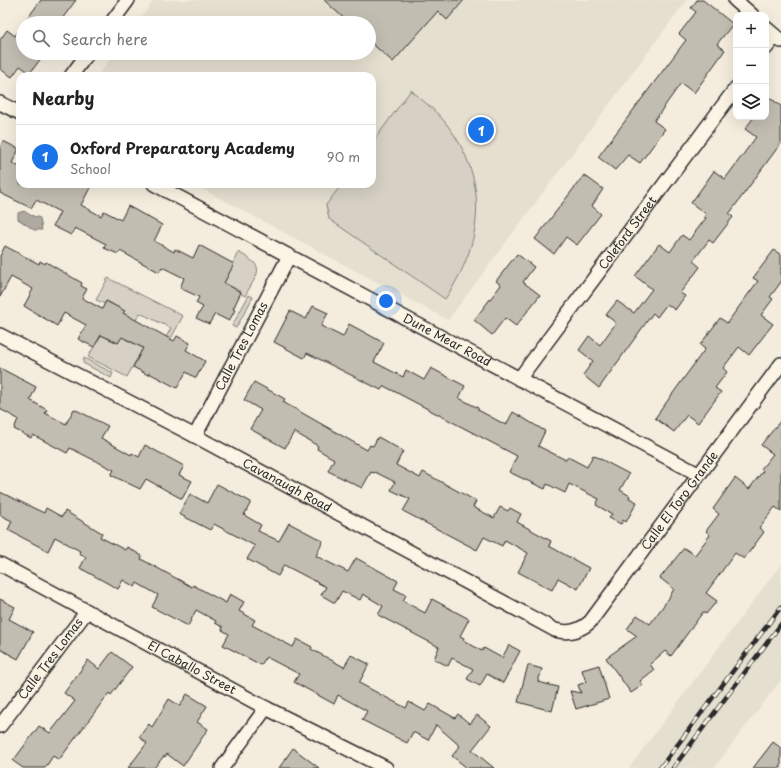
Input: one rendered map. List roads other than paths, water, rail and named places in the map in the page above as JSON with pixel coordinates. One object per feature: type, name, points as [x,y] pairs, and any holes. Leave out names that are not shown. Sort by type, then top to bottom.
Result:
[{"type":"street","points":[[116,16],[128,0]]},
{"type":"street","points":[[735,0],[749,12]]},
{"type":"street","points":[[74,72],[83,60]]},
{"type":"street","name":"Coleford Street","points":[[519,379],[733,92]]},
{"type":"street","points":[[0,104],[16,111]]},
{"type":"street","name":"Dune Mear Road","points":[[162,188],[698,474]]},
{"type":"street","name":"Calle Tres Lomas","points":[[195,436],[289,256]]},
{"type":"street","name":"Cavanaugh Road","points":[[0,334],[195,436],[555,630],[564,632],[574,631]]},
{"type":"street","name":"Calle El Toro Grande","points":[[574,631],[583,628],[590,622],[698,474],[781,364]]},
{"type":"street","name":"El Caballo Street","points":[[0,564],[266,708],[386,768]]},
{"type":"street","name":"Calle Tres Lomas","points":[[0,726],[88,611]]},
{"type":"street","points":[[222,768],[266,708]]},
{"type":"railway","points":[[660,768],[781,607]]},
{"type":"railway","points":[[673,768],[781,624]]},
{"type":"place","name":"Oxford Preparatory Academy","points":[[481,130]]}]
